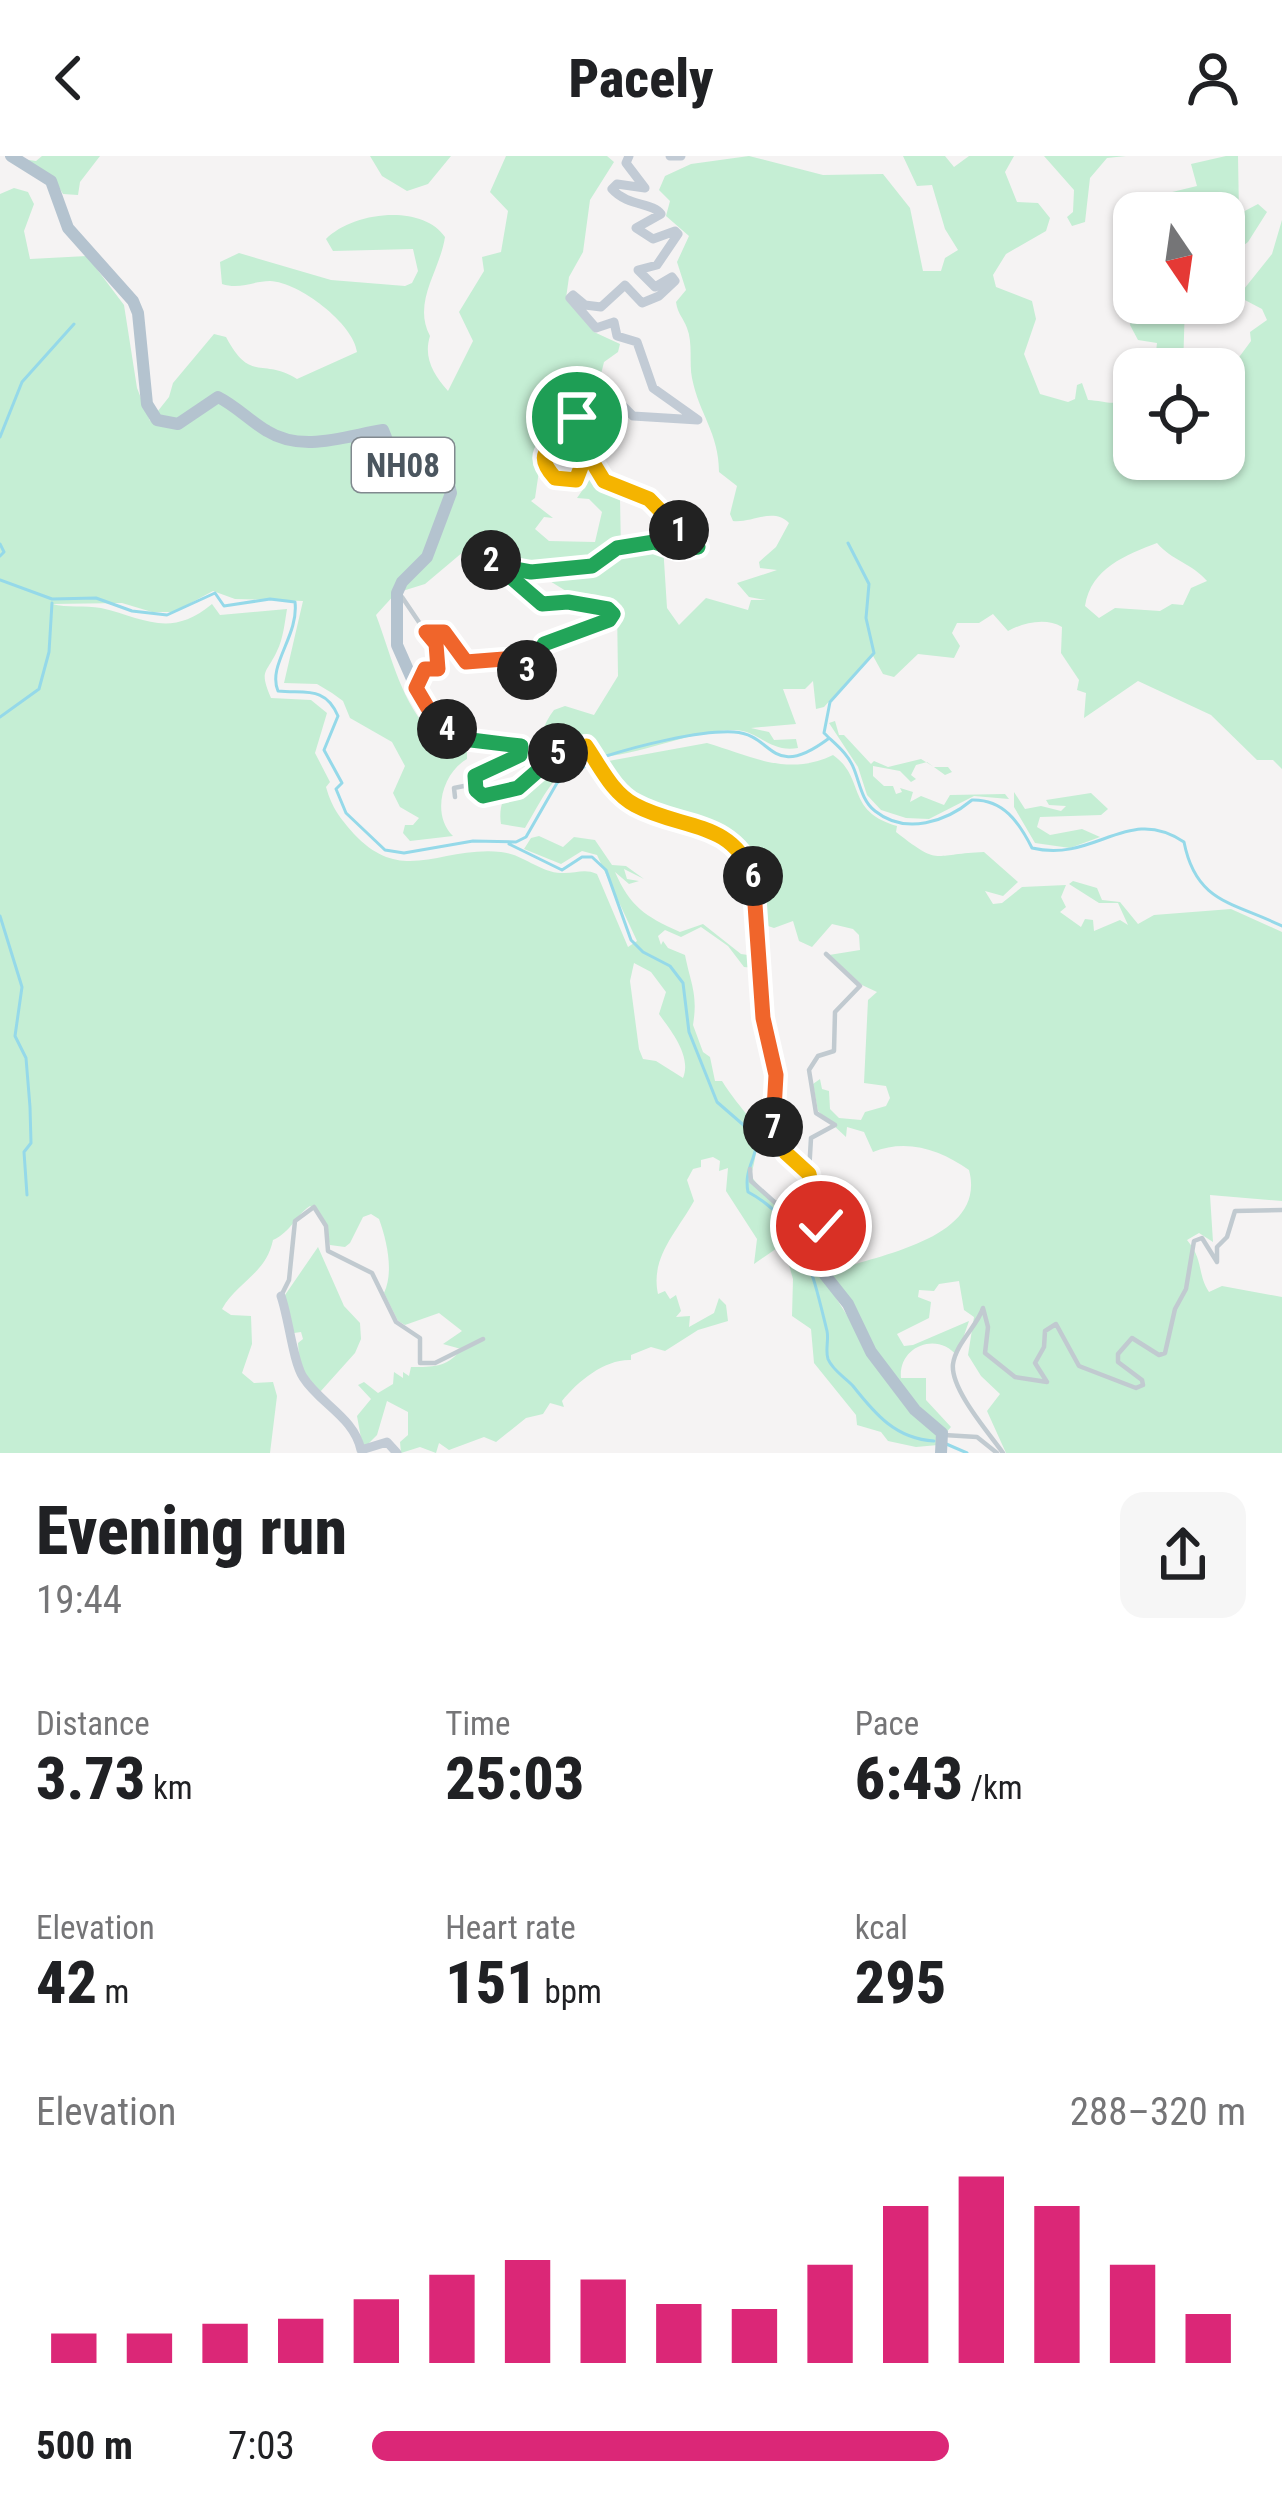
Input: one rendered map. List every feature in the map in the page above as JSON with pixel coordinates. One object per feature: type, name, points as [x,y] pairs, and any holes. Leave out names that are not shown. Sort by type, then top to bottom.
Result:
[{"type":"main road","name":"NH08","points":[[11,156],[51,182],[68,228],[136,307],[147,404],[157,420],[178,424],[218,397],[269,433],[289,440],[326,441],[383,430],[391,450],[410,472],[449,485],[451,493],[435,541],[398,593]]},
{"type":"main road","points":[[398,593],[397,645],[432,715],[459,736],[521,746],[520,755],[479,773],[474,784],[483,796],[518,788],[554,754],[587,746],[608,779],[634,805],[720,832],[749,866],[759,916],[763,1018],[776,1075],[774,1130],[786,1153],[809,1174],[824,1243],[825,1275],[848,1304],[871,1352],[941,1444]]},
{"type":"street","points":[[426,632],[444,632],[466,662],[504,659],[529,670],[544,644],[609,620],[613,614],[568,602],[542,604],[501,573],[492,557],[509,568],[531,572],[592,566],[617,548],[654,542],[677,550],[698,547],[649,499],[604,481],[594,460],[583,462],[576,480],[567,482],[555,478],[547,463],[549,444],[569,437],[580,422],[556,400],[558,394],[624,407],[633,416],[698,419],[653,388],[637,342],[616,336],[614,322],[596,328],[570,298],[573,295],[585,305],[601,307],[625,285],[642,303],[659,296],[675,280],[672,277],[656,287],[638,270],[657,265],[678,234],[675,230],[653,239],[636,228],[661,214],[655,207],[628,203],[612,189],[617,184],[645,188],[626,163],[629,156]]},
{"type":"street","points":[[670,156],[681,156]]},
{"type":"street","points":[[398,593],[436,644],[438,669],[425,669],[416,688]]},
{"type":"street","points":[[454,797],[454,788],[474,784]]},
{"type":"street","points":[[751,1168],[751,1181],[791,1217],[797,1216],[809,1174],[811,1138],[835,1125],[816,1113],[809,1070],[818,1056],[834,1051],[835,1012],[860,986],[826,954]]},
{"type":"street","points":[[397,1453],[387,1442],[362,1450],[358,1435],[308,1384],[296,1363],[297,1348],[281,1296],[289,1280],[295,1221],[314,1207],[326,1226],[328,1250],[339,1260],[372,1273],[396,1322],[420,1338],[420,1363],[435,1363],[483,1339]]},
{"type":"street","points":[[1000,1453],[981,1417],[963,1399],[953,1364],[971,1322],[979,1318],[983,1307],[988,1327],[985,1353],[1015,1377],[1047,1382],[1035,1363],[1044,1347],[1045,1331],[1056,1324],[1079,1366],[1136,1388],[1142,1380],[1118,1362],[1118,1354],[1132,1338],[1151,1352],[1165,1353],[1175,1309],[1186,1289],[1194,1241],[1202,1238],[1217,1262],[1217,1247],[1227,1237],[1234,1211],[1282,1210]]},
{"type":"street","points":[[941,1444],[977,1438],[1000,1453]]},
{"type":"green space","points":[[42,156],[100,156],[80,182],[78,195],[63,194],[55,181],[22,159],[36,161]]},
{"type":"green space","points":[[370,156],[451,156],[428,184],[407,191],[382,176]]},
{"type":"green space","points":[[506,156],[607,156],[614,162],[590,200],[583,252],[569,277],[566,298],[594,332],[620,344],[618,352],[604,362],[600,378],[576,370],[562,374],[552,398],[574,425],[543,444],[531,501],[553,518],[544,517],[535,529],[549,541],[595,542],[602,512],[589,499],[577,498],[593,475],[600,490],[620,498],[621,551],[663,545],[667,608],[679,625],[706,598],[748,610],[751,600],[766,600],[749,597],[737,583],[777,570],[760,568],[759,562],[776,547],[789,523],[776,516],[733,521],[730,514],[737,486],[719,472],[716,446],[692,378],[689,334],[676,302],[686,290],[677,262],[689,236],[666,216],[670,201],[659,190],[665,176],[691,164],[749,156],[823,175],[883,174],[910,208],[923,271],[941,271],[945,258],[958,250],[945,229],[932,185],[917,186],[903,156],[945,156],[954,167],[969,156],[1014,156],[1005,172],[1017,202],[1038,203],[1050,218],[1046,231],[1006,254],[993,275],[996,287],[1032,301],[1036,319],[1024,354],[1040,394],[1068,402],[1075,399],[1077,385],[1082,383],[1088,400],[1113,403],[1113,480],[1245,480],[1245,349],[1250,332],[1267,320],[1262,309],[1245,300],[1245,288],[1272,254],[1282,220],[1282,769],[1273,760],[1257,760],[1211,715],[1138,681],[1084,718],[1086,693],[1077,690],[1079,680],[1061,653],[1062,627],[1034,622],[1008,631],[993,614],[979,623],[957,623],[952,633],[960,646],[954,658],[918,654],[894,677],[883,674],[872,654],[824,707],[816,709],[813,681],[805,689],[783,689],[796,724],[751,728],[769,732],[774,740],[796,739],[798,748],[780,747],[736,730],[700,734],[619,755],[586,756],[557,778],[525,828],[501,824],[505,795],[554,710],[565,706],[594,715],[618,676],[617,608],[598,595],[566,591],[493,546],[463,552],[425,584],[396,593],[376,615],[413,709],[435,738],[459,741],[467,750],[467,759],[451,774],[442,795],[442,817],[453,836],[410,841],[403,833],[405,825],[419,818],[400,807],[393,793],[405,766],[392,742],[350,718],[343,701],[317,684],[284,683],[303,601],[235,599],[213,591],[174,612],[152,612],[122,603],[52,604],[101,608],[157,623],[183,621],[212,604],[220,615],[287,609],[281,641],[265,673],[267,689],[271,698],[311,700],[327,713],[315,753],[330,782],[328,794],[345,823],[372,849],[406,861],[501,852],[553,872],[597,874],[628,947],[637,941],[597,855],[582,851],[561,864],[524,849],[531,838],[539,836],[563,847],[574,837],[595,840],[612,865],[626,866],[644,879],[624,869],[627,879],[639,881],[629,884],[615,872],[626,893],[648,915],[680,932],[703,924],[741,954],[755,956],[755,968],[744,967],[728,946],[701,927],[681,937],[665,930],[658,936],[661,945],[663,941],[685,955],[694,997],[693,1025],[703,1052],[710,1057],[715,1081],[722,1081],[753,1124],[757,1143],[751,1176],[765,1194],[793,1210],[806,1185],[805,1175],[813,1197],[818,1254],[829,1284],[857,1328],[941,1434],[938,1445],[916,1447],[888,1441],[881,1432],[857,1425],[856,1415],[814,1363],[811,1329],[792,1316],[793,1279],[783,1244],[754,1264],[757,1239],[726,1191],[728,1168],[719,1171],[720,1161],[713,1157],[701,1160],[701,1167],[693,1169],[687,1180],[694,1201],[658,1268],[658,1294],[665,1291],[670,1299],[676,1295],[681,1311],[676,1317],[690,1316],[689,1327],[714,1313],[719,1298],[726,1305],[728,1321],[698,1330],[665,1351],[651,1347],[631,1355],[631,1360],[602,1367],[568,1393],[564,1407],[550,1403],[543,1414],[526,1418],[496,1442],[484,1437],[449,1450],[439,1443],[436,1453],[420,1447],[401,1453],[400,1442],[408,1435],[408,1412],[387,1401],[377,1435],[363,1449],[357,1416],[371,1399],[358,1385],[364,1382],[378,1393],[393,1384],[394,1372],[403,1378],[403,1372],[409,1376],[411,1367],[445,1363],[461,1349],[443,1344],[462,1331],[439,1313],[405,1325],[398,1321],[384,1293],[389,1266],[379,1219],[371,1214],[363,1217],[350,1243],[330,1245],[322,1216],[310,1206],[273,1240],[264,1261],[222,1309],[231,1315],[251,1316],[252,1344],[242,1373],[254,1383],[273,1382],[277,1396],[270,1453],[0,1453],[0,194],[14,188],[28,192],[34,204],[24,231],[30,259],[87,256],[124,305],[137,388],[150,421],[169,397],[173,383],[214,334],[226,337],[250,365],[297,379],[357,352],[336,317],[309,297],[270,281],[222,284],[220,262],[239,253],[331,280],[405,286],[418,271],[413,249],[333,251],[326,239],[352,223],[387,215],[420,219],[445,237],[424,311],[429,359],[448,391],[473,341],[459,312],[484,271],[482,257],[501,252],[508,211],[490,192]],"holes":[[[1157,543],[1207,581],[1191,588],[1183,605],[1172,604],[1160,611],[1115,608],[1099,618],[1085,606],[1094,582],[1122,558]],[[634,963],[651,972],[666,992],[659,1014],[683,1053],[683,1078],[656,1061],[643,1059],[639,1049],[630,981]]]},
{"type":"green space","points":[[1044,156],[1126,156],[1107,158],[1090,178],[1085,222],[1072,226],[1067,217],[1073,212],[1074,190]]},
{"type":"green space","points":[[1238,156],[1239,192],[1172,192],[1197,186],[1191,164]]},
{"type":"green space","points":[[1258,204],[1267,212],[1245,244],[1245,211]]},
{"type":"green space","points":[[1184,324],[1184,348],[1156,348],[1157,343],[1138,340],[1130,325]]},
{"type":"green space","points":[[835,721],[839,735],[871,764],[888,767],[921,759],[926,762],[916,765],[911,775],[916,779],[911,782],[900,771],[873,766],[873,776],[884,786],[893,786],[896,794],[902,792],[900,788],[913,792],[910,802],[921,796],[944,805],[950,795],[1005,794],[1009,799],[974,796],[929,819],[881,810],[867,795],[858,767],[829,723]]},
{"type":"green space","points":[[707,743],[785,764],[833,755],[850,774],[870,812],[897,826],[896,832],[910,843],[937,856],[984,852],[1018,882],[1003,896],[985,891],[993,904],[1002,903],[1022,887],[1066,885],[1061,897],[1066,907],[1060,912],[1081,927],[1085,919],[1093,920],[1094,931],[1120,920],[1128,925],[1118,903],[1099,903],[1069,884],[1073,881],[1097,888],[1102,900],[1120,902],[1138,924],[1154,915],[1231,909],[1282,932],[1282,1201],[1210,1195],[1213,1242],[1199,1233],[1187,1240],[1209,1292],[1222,1286],[1282,1297],[1282,1453],[1006,1453],[987,1411],[1000,1394],[968,1355],[974,1317],[964,1310],[959,1281],[939,1284],[934,1291],[919,1290],[918,1297],[931,1302],[929,1318],[897,1334],[904,1346],[913,1345],[969,1321],[957,1356],[940,1344],[930,1344],[912,1350],[902,1367],[901,1378],[926,1378],[926,1400],[951,1427],[943,1436],[888,1372],[829,1273],[897,1251],[944,1229],[961,1214],[970,1194],[969,1170],[923,1148],[898,1146],[873,1152],[864,1132],[847,1127],[846,1137],[818,1111],[813,1084],[820,1079],[822,1089],[829,1091],[830,1109],[839,1118],[861,1120],[865,1112],[886,1106],[890,1098],[886,1086],[864,1083],[868,1000],[877,992],[862,985],[829,955],[860,950],[859,935],[832,924],[812,947],[799,941],[793,921],[774,928],[762,924],[754,874],[736,843],[726,833],[634,800],[603,762]]},
{"type":"green space","points":[[1014,792],[1025,809],[1041,806],[1061,811],[1066,806],[1049,805],[1046,800],[1091,793],[1108,809],[1101,815],[1040,817],[1037,827],[1050,835],[1082,829],[1100,837],[1070,848],[1035,843],[1014,807]]},
{"type":"green space","points":[[318,1247],[344,1306],[360,1323],[361,1339],[355,1353],[320,1392],[300,1371],[298,1343],[303,1339],[301,1332],[294,1333],[283,1298]]},
{"type":"waterway","points":[[0,437],[22,382],[74,324]]},
{"type":"waterway","points":[[848,543],[869,584],[866,618],[874,653],[830,702],[824,733],[848,758],[875,811],[887,819],[913,824],[951,814],[972,800],[993,803],[1009,814],[1032,848],[1055,850],[1128,831],[1164,832],[1184,842],[1197,877],[1207,889],[1282,926]]},
{"type":"waterway","points":[[0,544],[4,552],[0,556]]},
{"type":"waterway","points":[[0,580],[52,599],[96,598],[132,611],[167,615],[215,593],[224,606],[270,599],[295,602],[277,671],[278,691],[313,693],[333,706],[338,716],[324,750],[342,783],[336,789],[346,813],[385,850],[404,853],[473,841],[516,842],[526,837],[557,783],[589,764]]},
{"type":"waterway","points":[[0,717],[39,689],[49,652],[52,603]]},
{"type":"waterway","points":[[603,757],[720,732],[747,735],[783,756],[809,751],[828,739]]},
{"type":"waterway","points":[[509,844],[562,870],[582,857],[592,857],[606,870],[631,940],[670,966],[683,983],[689,1032],[717,1102],[755,1135],[748,1192],[782,1218],[803,1251],[827,1331],[830,1363],[888,1423],[908,1436],[934,1441]]},
{"type":"waterway","points":[[0,916],[22,987],[15,1036],[26,1058],[30,1107],[31,1143],[24,1152],[27,1195]]},
{"type":"waterway","points":[[944,1443],[967,1453]]},
{"type":"route","points":[[577,417],[580,422],[574,434],[547,448],[549,471],[555,478],[576,480],[583,462],[590,458],[604,481],[649,499],[698,547],[684,551],[654,542],[617,548],[586,568],[531,572],[509,568],[492,557],[501,573],[542,604],[568,602],[608,609],[612,618],[544,644],[529,670],[504,659],[466,662],[444,632],[429,630],[425,634],[436,644],[438,669],[425,669],[416,688],[432,715],[459,736],[521,746],[520,755],[475,776],[476,790],[483,796],[518,788],[554,754],[584,745],[629,802],[720,832],[746,859],[757,892],[760,993],[776,1075],[774,1130],[786,1153],[809,1174],[821,1226]]}]
